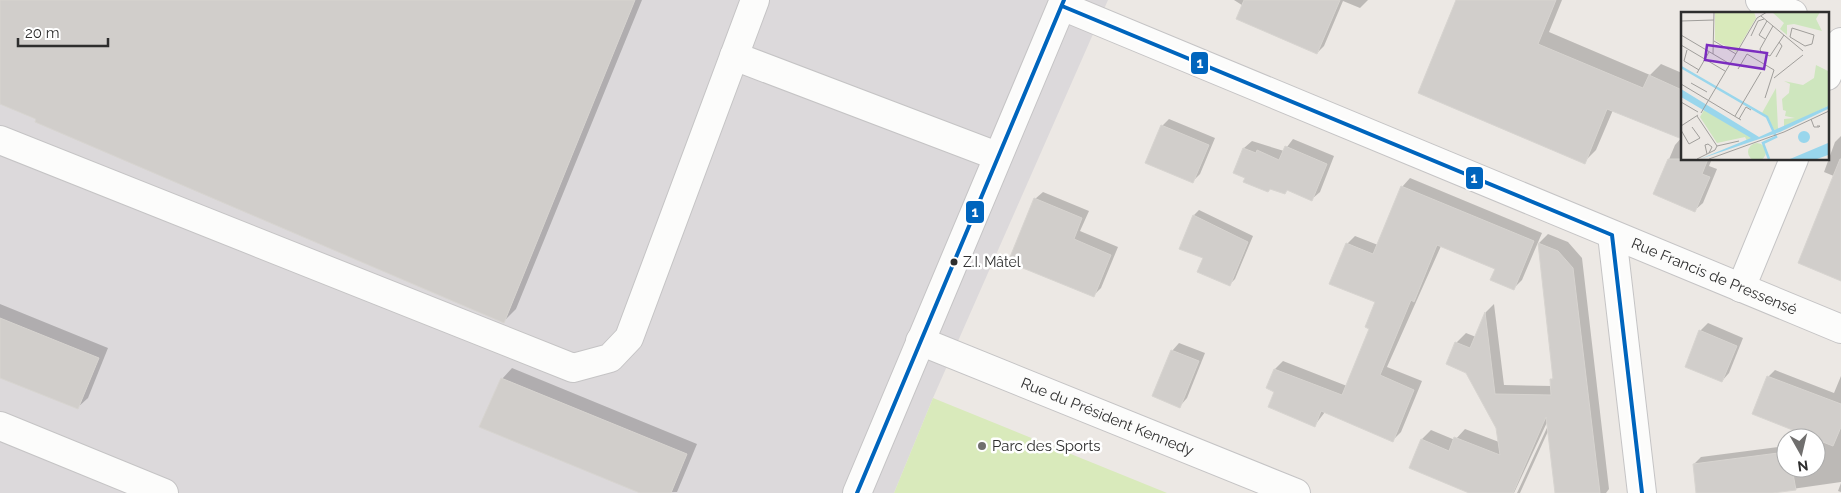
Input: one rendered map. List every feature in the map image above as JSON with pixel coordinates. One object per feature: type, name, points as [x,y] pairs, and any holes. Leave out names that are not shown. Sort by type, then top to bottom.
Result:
[{"type":"street","points":[[0,140],[573,368],[610,358],[629,338],[755,0]]},
{"type":"street","points":[[1760,0],[1788,12]]},
{"type":"street","points":[[857,493],[997,156],[1063,3]]},
{"type":"street","name":"Rue Francis de Pressensé","points":[[1063,3],[1612,235],[1841,329]]},
{"type":"street","points":[[1828,28],[1841,34]]},
{"type":"street","points":[[1828,74],[1841,42]]},
{"type":"street","points":[[734,56],[997,156]]},
{"type":"street","points":[[1741,288],[1794,160]]},
{"type":"street","points":[[1612,235],[1642,493]]},
{"type":"street","name":"Rue du Président Kennedy","points":[[920,341],[1296,493]]},
{"type":"street","points":[[0,426],[164,493]]},
{"type":"shaded area","points":[[0,0],[1108,0],[933,398],[894,493],[0,493]]},
{"type":"green space","name":"Parc des Sports","points":[[933,398],[1167,493],[894,493]]},
{"type":"building","points":[[0,0],[635,0],[504,323],[35,122],[36,119],[0,104]]},
{"type":"building","points":[[1244,0],[1340,0],[1317,54],[1236,19]]},
{"type":"building","points":[[1456,0],[1556,0],[1538,44],[1643,88],[1649,75],[1681,90],[1681,139],[1607,109],[1585,164],[1418,93]]},
{"type":"building","points":[[1161,125],[1209,145],[1193,183],[1145,163]]},
{"type":"building","points":[[1285,146],[1327,164],[1312,201],[1287,190],[1285,194],[1270,189],[1268,192],[1243,182],[1245,178],[1233,173],[1243,148],[1256,153],[1257,150],[1279,160]]},
{"type":"building","points":[[1668,159],[1708,160],[1702,174],[1710,177],[1695,212],[1653,194]]},
{"type":"building","points":[[1841,159],[1841,281],[1798,263]]},
{"type":"building","points":[[1401,186],[1534,241],[1514,290],[1490,280],[1495,269],[1437,245],[1414,302],[1411,300],[1380,375],[1414,390],[1393,442],[1321,411],[1315,427],[1268,407],[1274,392],[1266,388],[1274,369],[1342,395],[1369,329],[1365,327],[1375,302],[1329,284],[1346,243],[1373,254]]},
{"type":"building","points":[[1034,198],[1082,218],[1074,239],[1111,255],[1094,297],[1008,262]]},
{"type":"building","points":[[1193,215],[1248,242],[1230,286],[1197,272],[1203,258],[1179,249]]},
{"type":"building","points":[[1538,243],[1558,251],[1573,268],[1600,493],[1555,493],[1546,417],[1513,493],[1469,493],[1409,468],[1421,439],[1449,451],[1454,437],[1500,455],[1496,428],[1466,373],[1446,364],[1455,342],[1470,348],[1485,312],[1495,394],[1551,395],[1550,379],[1553,379]]},
{"type":"building","points":[[0,318],[99,358],[78,409],[0,378]]},
{"type":"building","points":[[1699,330],[1737,346],[1722,382],[1685,367]]},
{"type":"building","points":[[1171,350],[1199,361],[1180,408],[1152,396]]},
{"type":"building","points":[[1767,376],[1841,404],[1841,427],[1833,446],[1826,443],[1826,428],[1787,428],[1752,414]]},
{"type":"building","points":[[501,378],[687,454],[671,493],[640,493],[479,427]]},
{"type":"building","points":[[1776,453],[1776,478],[1794,478],[1796,490],[1773,493],[1696,493],[1693,464]]},
{"type":"transit line","name":"1","points":[[857,493],[1064,0]]},
{"type":"transit line","name":"1","points":[[1062,6],[1612,235]]},
{"type":"transit line","name":"1","points":[[1612,235],[1642,493]]},
{"type":"place","name":"Z.I. Mâtel","points":[[954,262]]},
{"type":"place","name":"Parc des Sports","points":[[982,446]]}]
